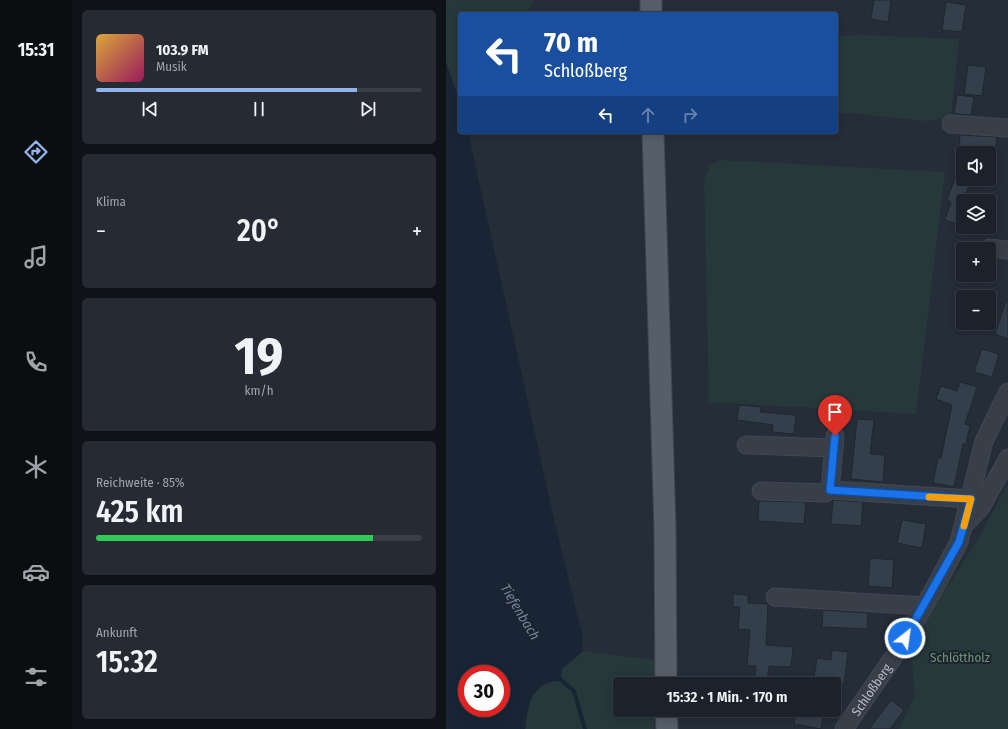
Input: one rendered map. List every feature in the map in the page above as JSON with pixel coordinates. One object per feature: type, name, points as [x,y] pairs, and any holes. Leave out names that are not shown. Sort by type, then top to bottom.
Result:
[{"type":"main road","points":[[651,0],[651,12]]},
{"type":"main road","points":[[653,134],[665,529],[666,677]]},
{"type":"main road","points":[[666,717],[666,729]]},
{"type":"street","points":[[951,124],[1008,128]]},
{"type":"street","points":[[996,249],[1008,250]]},
{"type":"street","name":"Schloßberg","points":[[844,729],[899,649],[959,542],[971,499],[984,441],[1008,392]]},
{"type":"street","points":[[746,445],[835,442],[830,490]]},
{"type":"street","points":[[964,525],[981,507],[1008,458]]},
{"type":"street","points":[[761,491],[825,493],[830,490],[971,499]]},
{"type":"street","points":[[775,597],[924,606]]},
{"type":"green space","points":[[446,0],[534,0],[527,12],[458,12],[458,97],[446,62]]},
{"type":"green space","points":[[862,35],[959,39],[951,117],[926,121],[849,113],[838,114],[838,36]]},
{"type":"green space","points":[[720,160],[945,172],[916,414],[709,402],[704,180],[710,166]]},
{"type":"green space","name":"Schlöttholz","points":[[1008,484],[1008,729],[899,729],[915,695],[910,644],[977,541]]},
{"type":"green space","points":[[583,651],[655,660],[655,677],[613,677],[613,717],[654,717],[654,729],[525,729],[527,712],[535,693],[547,684],[556,681],[562,669]]},
{"type":"water","points":[[446,62],[458,97],[458,134],[468,134],[552,511],[582,634],[583,651],[562,669],[561,681],[543,685],[537,690],[533,696],[525,729],[446,729]]},
{"type":"building","points":[[874,0],[891,0],[888,22],[871,19]]},
{"type":"building","points":[[946,2],[966,5],[962,32],[942,30]]},
{"type":"building","points":[[968,65],[986,67],[982,96],[964,94]]},
{"type":"building","points":[[957,95],[974,97],[971,115],[954,114]]},
{"type":"building","points":[[960,135],[997,137],[996,146],[959,146]]},
{"type":"building","points":[[955,178],[956,186],[969,186],[966,194],[956,194],[956,224],[945,220],[951,202],[947,200]]},
{"type":"building","points":[[1006,301],[1008,302],[1008,339],[995,334]]},
{"type":"building","points":[[982,349],[999,354],[992,377],[974,372]]},
{"type":"building","points":[[960,382],[977,387],[965,424],[970,425],[966,444],[963,444],[954,487],[933,483],[938,458],[941,458],[952,405],[936,399],[941,386],[957,391]]},
{"type":"building","points":[[739,405],[761,407],[760,412],[796,415],[794,434],[772,432],[773,425],[737,420]]},
{"type":"building","points":[[857,419],[874,420],[870,454],[885,455],[883,482],[851,479]]},
{"type":"building","points":[[833,500],[863,502],[861,526],[831,524]]},
{"type":"building","points":[[759,501],[806,502],[804,524],[758,521]]},
{"type":"building","points":[[902,520],[926,524],[922,548],[897,543]]},
{"type":"building","points":[[870,558],[894,560],[892,588],[868,586]]},
{"type":"building","points":[[733,594],[748,595],[748,603],[768,604],[766,645],[793,647],[791,667],[769,666],[767,677],[755,677],[756,666],[747,666],[750,630],[738,629],[740,607],[733,607]]},
{"type":"building","points":[[823,610],[868,613],[867,629],[822,627]]},
{"type":"building","points":[[832,650],[848,652],[844,684],[841,684],[841,677],[814,677],[817,658],[831,660]]},
{"type":"building","points":[[891,700],[904,710],[890,729],[869,729]]},
{"type":"building","points":[[795,717],[823,717],[821,729],[794,724]]},
{"type":"waterway","name":"Tiefenbach","points":[[559,678],[574,691],[585,729]]},
{"type":"slow traffic","points":[[929,497],[971,499],[964,526]]},
{"type":"route","points":[[835,436],[830,490],[971,499],[959,542],[934,589],[905,638]]}]
